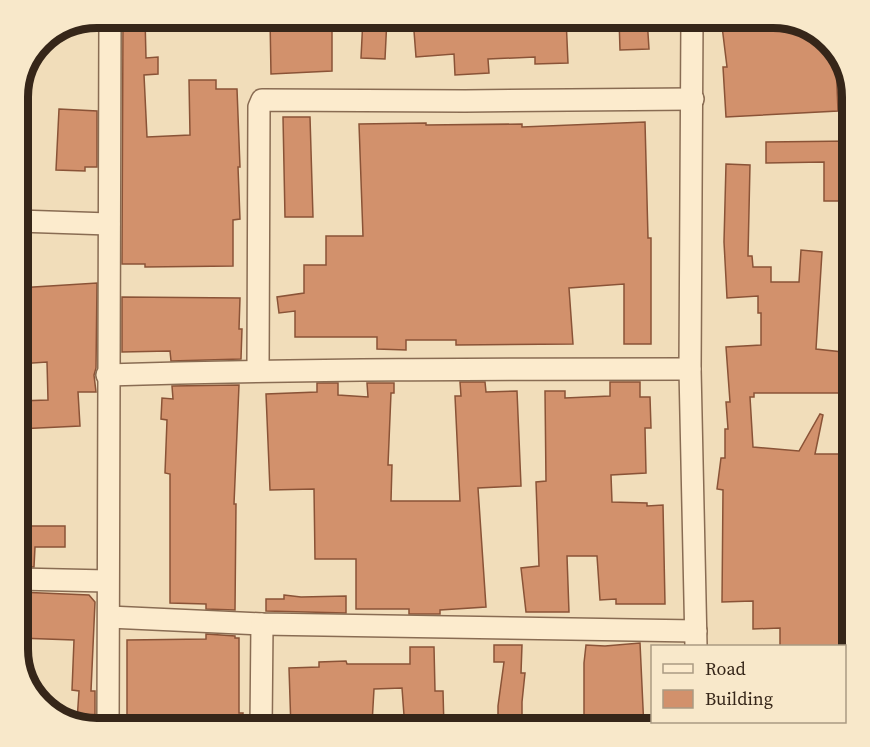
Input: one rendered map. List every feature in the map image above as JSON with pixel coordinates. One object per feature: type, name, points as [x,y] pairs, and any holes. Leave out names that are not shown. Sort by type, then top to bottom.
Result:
[{"type":"street","points":[[108,718],[107,375],[110,28]]},
{"type":"street","points":[[109,617],[696,639],[690,369],[692,28]]},
{"type":"street","points":[[258,371],[259,107],[262,100],[693,99]]},
{"type":"street","points":[[29,221],[109,224]]},
{"type":"street","points":[[107,375],[483,368],[690,369]]},
{"type":"street","points":[[29,579],[107,580]]},
{"type":"street","points":[[261,624],[261,718]]},
{"type":"building","points":[[123,28],[145,28],[146,58],[158,57],[158,74],[144,75],[147,137],[190,135],[189,80],[216,80],[216,89],[237,89],[240,219],[233,220],[233,266],[145,267],[145,264],[122,264]]},
{"type":"building","points":[[270,28],[332,28],[332,71],[271,74]]},
{"type":"building","points":[[362,28],[387,28],[385,59],[361,58]]},
{"type":"building","points":[[414,28],[566,28],[568,63],[535,64],[535,57],[488,59],[489,73],[455,75],[454,54],[416,57]]},
{"type":"building","points":[[619,28],[648,28],[649,49],[620,50]]},
{"type":"building","points":[[722,28],[772,28],[795,32],[818,46],[832,63],[836,72],[838,111],[726,117],[723,67],[727,67]]},
{"type":"building","points":[[59,109],[97,111],[97,167],[85,167],[85,171],[56,170]]},
{"type":"building","points":[[283,117],[310,117],[313,217],[285,217]]},
{"type":"building","points":[[645,122],[648,238],[651,238],[651,344],[624,344],[624,284],[569,288],[573,344],[456,345],[456,340],[406,340],[406,350],[377,349],[377,337],[295,337],[295,311],[279,313],[277,297],[304,293],[304,265],[326,265],[326,236],[363,236],[359,124],[522,124],[522,127]]},
{"type":"building","points":[[842,141],[842,201],[824,201],[824,162],[766,163],[766,142]]},
{"type":"building","points":[[726,164],[750,165],[748,256],[752,256],[753,267],[771,267],[771,282],[799,282],[801,250],[822,252],[816,349],[842,352],[842,393],[754,393],[754,397],[750,397],[753,447],[799,451],[820,414],[823,415],[815,454],[842,454],[842,645],[780,645],[780,628],[753,629],[753,601],[722,602],[723,490],[717,489],[721,458],[725,458],[725,429],[728,429],[726,402],[730,402],[726,347],[761,345],[761,313],[758,313],[758,296],[727,298],[724,242]]},
{"type":"building","points":[[97,283],[94,375],[96,392],[78,392],[80,426],[29,428],[29,401],[48,400],[47,362],[29,363],[29,287]]},
{"type":"building","points":[[122,297],[240,298],[241,359],[171,361],[170,351],[122,352]]},
{"type":"building","points":[[460,382],[485,382],[486,392],[517,391],[521,486],[478,488],[486,607],[440,610],[440,614],[409,614],[409,609],[356,609],[356,559],[315,559],[314,489],[270,490],[266,394],[317,392],[317,383],[338,383],[338,395],[368,397],[367,383],[394,383],[394,393],[391,393],[388,465],[392,465],[391,501],[460,501],[455,396],[461,396]]},
{"type":"building","points":[[610,382],[640,382],[640,397],[650,397],[651,428],[645,428],[646,473],[611,475],[612,502],[647,503],[647,506],[663,505],[665,604],[616,604],[616,599],[600,600],[597,556],[567,556],[569,612],[526,612],[521,568],[539,566],[536,482],[546,481],[545,391],[565,391],[565,398],[610,396]]},
{"type":"building","points":[[239,385],[234,504],[236,504],[235,610],[206,609],[206,604],[170,603],[170,474],[165,473],[167,420],[161,419],[162,398],[173,399],[172,386]]},
{"type":"building","points":[[29,526],[65,526],[65,547],[35,547],[34,567],[29,567]]},
{"type":"building","points":[[29,592],[89,595],[95,602],[91,691],[95,691],[95,718],[77,716],[79,691],[72,690],[74,640],[29,638]]},
{"type":"building","points":[[284,595],[346,596],[346,613],[266,611],[266,599],[284,599]]},
{"type":"building","points":[[206,634],[239,638],[239,713],[243,713],[243,718],[127,718],[127,640],[206,639]]},
{"type":"building","points":[[640,643],[643,718],[584,718],[586,645]]},
{"type":"building","points":[[494,645],[522,645],[521,673],[525,673],[522,718],[498,718],[504,662],[494,662]]},
{"type":"building","points":[[410,647],[434,647],[435,691],[443,691],[444,718],[404,718],[402,688],[374,689],[372,718],[291,718],[289,668],[319,667],[319,662],[346,661],[347,664],[410,664]]}]
